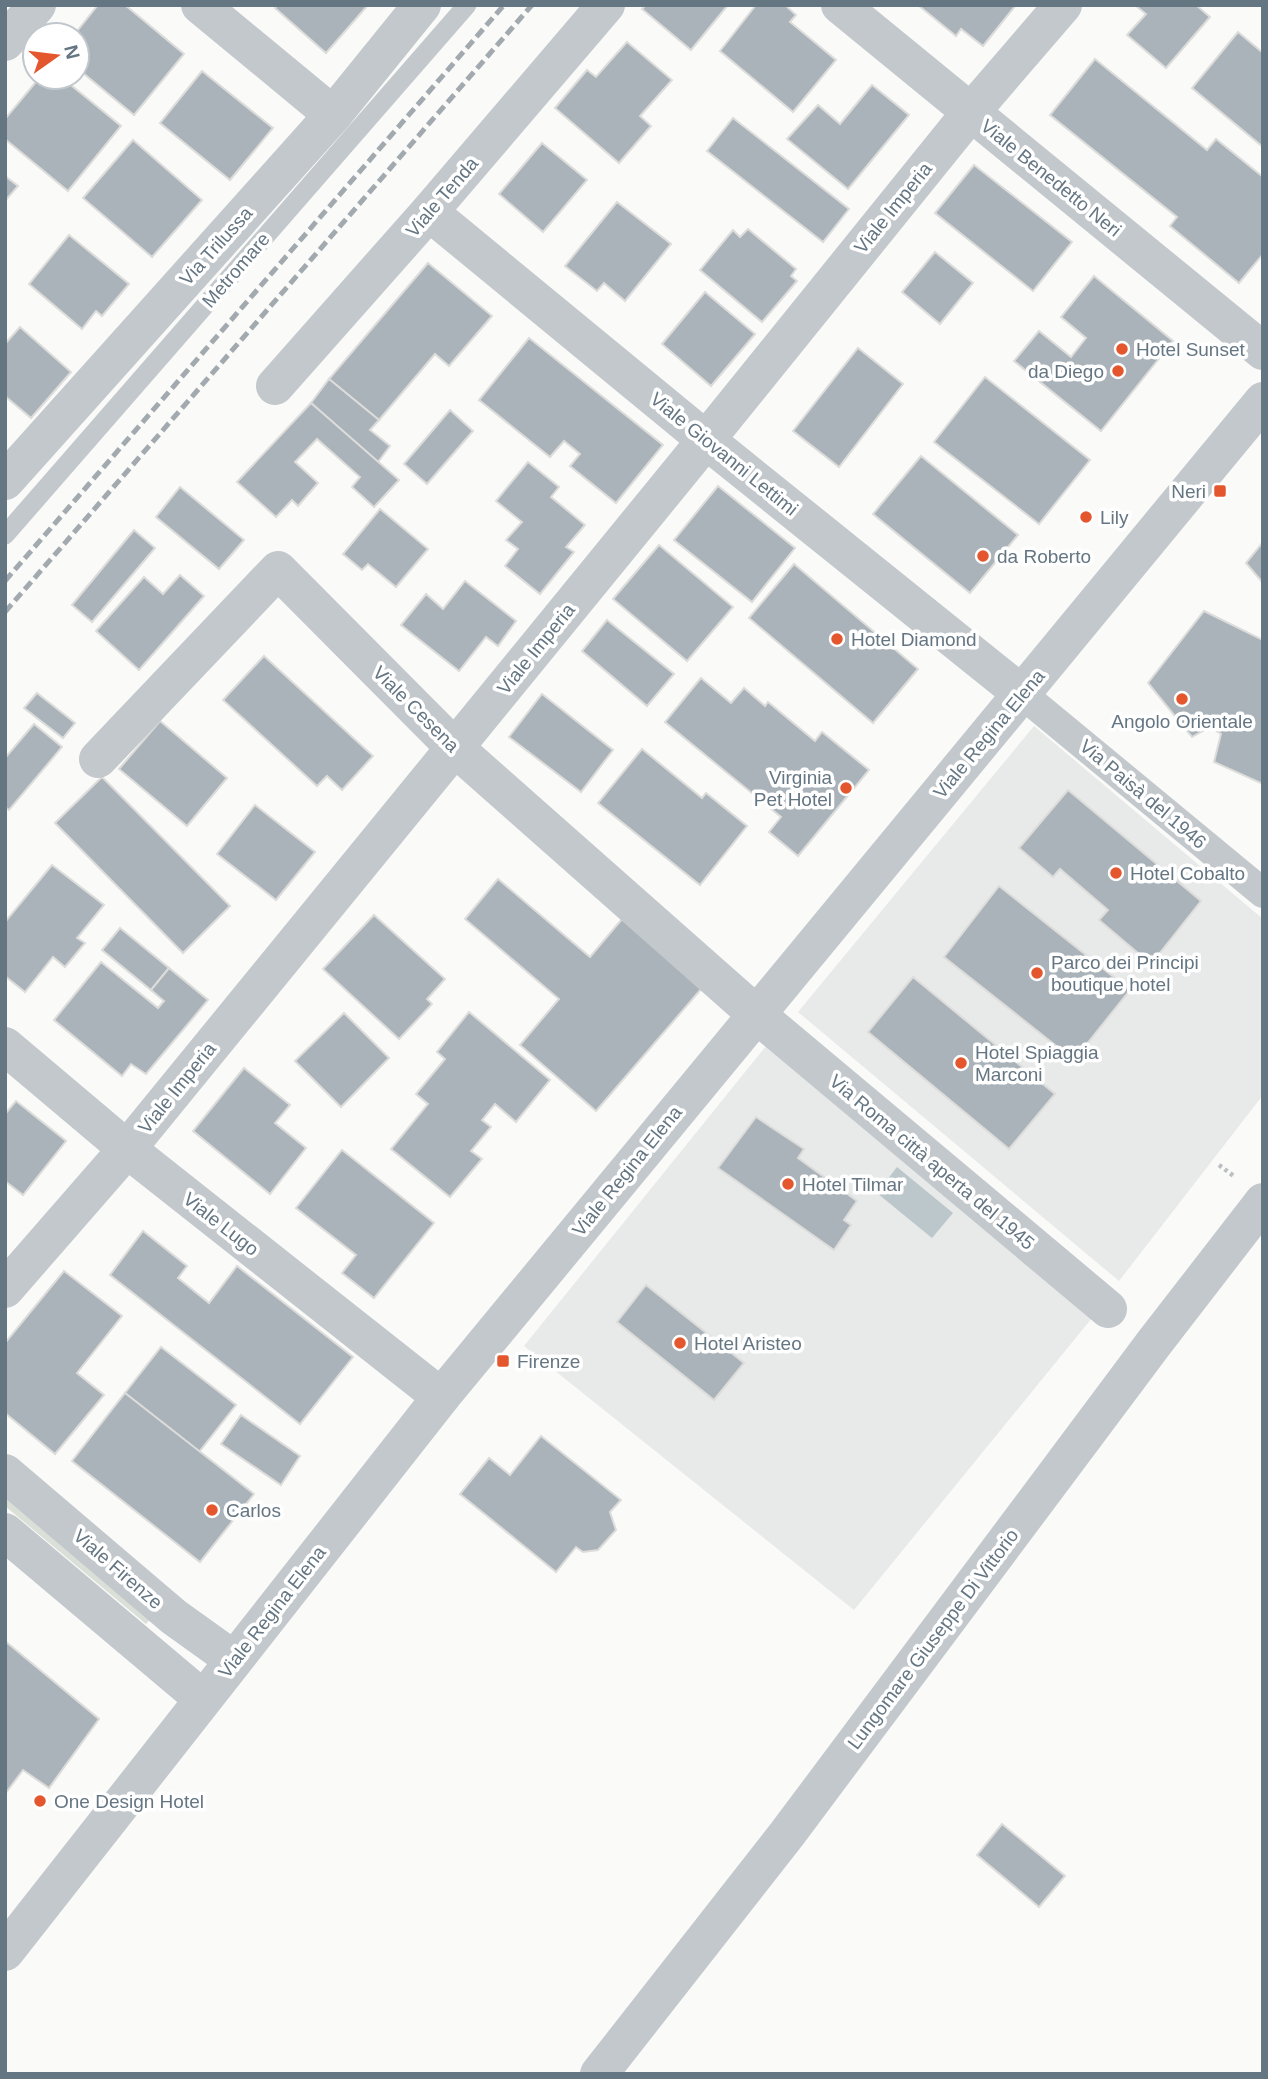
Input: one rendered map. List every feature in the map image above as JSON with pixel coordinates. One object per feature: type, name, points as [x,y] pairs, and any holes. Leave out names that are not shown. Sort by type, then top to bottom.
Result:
[{"type":"street","points":[[5,42],[37,5]]},
{"type":"street","points":[[200,5],[333,115]]},
{"type":"street","name":"Via Trilussa","points":[[5,481],[333,115],[422,5]]},
{"type":"street","name":"Viale Tenda","points":[[275,386],[429,212],[606,5]]},
{"type":"street","name":"Viale Benedetto Neri","points":[[840,5],[1263,351]]},
{"type":"street","name":"Viale Imperia","points":[[5,1289],[127,1149],[971,112],[1063,5]]},
{"type":"street","name":"Viale Giovanni Lettimi","points":[[429,212],[706,440],[1022,694]]},
{"type":"street","name":"Viale Regina Elena","points":[[5,1952],[441,1397],[1263,401]]},
{"type":"street","name":"Viale Cesena","points":[[97,759],[278,570],[455,748],[756,1014]]},
{"type":"street","name":"Via Paisà del 1946","points":[[1022,694],[1263,893]]},
{"type":"street","name":"Via Roma città aperta del 1945","points":[[756,1014],[1108,1309]]},
{"type":"street","name":"Viale Lugo","points":[[5,1046],[127,1149],[441,1397]]},
{"type":"street","name":"Lungomare Giuseppe Di Vittorio","points":[[599,2074],[787,1834],[1154,1343],[1263,1202]]},
{"type":"street","name":"Viale Firenze","points":[[5,1473],[174,1617],[234,1660]]},
{"type":"street","points":[[5,1532],[204,1699]]},
{"type":"lane","name":"Metromare","points":[[5,535],[467,5]]},
{"type":"shaded area","points":[[1034,726],[1263,919],[1263,1095],[1119,1281],[798,1012]]},
{"type":"shaded area","points":[[766,1046],[1092,1318],[854,1610],[524,1346]]},
{"type":"shaded area","points":[[897,1167],[953,1213],[932,1238],[877,1193]]},
{"type":"shaded area","points":[[5,1496],[151,1618],[146,1624],[5,1506]]},
{"type":"building","points":[[98,5],[125,5],[184,54],[134,115],[91,80],[91,21],[85,21]]},
{"type":"building","points":[[278,5],[368,5],[326,53],[275,8]]},
{"type":"building","points":[[646,5],[728,5],[691,50],[642,9]]},
{"type":"building","points":[[756,5],[785,5],[796,15],[790,22],[836,60],[793,112],[720,51]]},
{"type":"building","points":[[918,5],[1016,5],[983,46],[961,29],[956,36]]},
{"type":"building","points":[[1135,5],[1196,5],[1210,17],[1166,68],[1127,35],[1146,14]]},
{"type":"building","points":[[1238,32],[1263,53],[1263,147],[1192,88]]},
{"type":"building","points":[[627,42],[672,80],[640,116],[651,126],[619,163],[555,108],[587,70],[596,77]]},
{"type":"building","points":[[1095,59],[1207,150],[1216,139],[1263,177],[1263,254],[1239,283],[1170,226],[1177,217],[1050,115]]},
{"type":"building","points":[[202,71],[273,128],[230,180],[160,123]]},
{"type":"building","points":[[872,85],[909,115],[848,189],[787,139],[818,105],[840,124]]},
{"type":"building","points":[[28,91],[78,91],[121,126],[68,191],[5,139],[5,119]]},
{"type":"building","points":[[733,118],[849,209],[823,242],[707,151]]},
{"type":"building","points":[[133,140],[202,200],[152,257],[83,198]]},
{"type":"building","points":[[542,143],[587,180],[543,232],[499,194]]},
{"type":"building","points":[[974,165],[1072,242],[1033,291],[935,213]]},
{"type":"building","points":[[5,176],[18,186],[5,201]]},
{"type":"building","points":[[617,202],[671,244],[625,301],[604,283],[597,291],[565,266]]},
{"type":"building","points":[[748,229],[796,269],[791,276],[797,281],[762,322],[700,270],[733,230],[740,237]]},
{"type":"building","points":[[69,235],[129,284],[102,316],[96,311],[82,329],[29,284]]},
{"type":"building","points":[[935,252],[973,283],[940,324],[902,292]]},
{"type":"building","points":[[428,263],[492,316],[449,366],[435,354],[379,420],[329,379]]},
{"type":"building","name":"Hotel Sunset","points":[[1094,276],[1173,341],[1101,431],[1014,361],[1039,331],[1071,357],[1086,338],[1061,317]]},
{"type":"building","points":[[705,292],[755,334],[711,386],[662,344]]},
{"type":"building","points":[[20,327],[71,372],[31,418],[5,396],[5,344]]},
{"type":"building","points":[[529,338],[663,445],[616,503],[570,466],[580,454],[564,441],[550,457],[479,400]]},
{"type":"building","points":[[858,348],[903,384],[839,467],[793,431]]},
{"type":"building","points":[[985,377],[1090,460],[1039,524],[934,442]]},
{"type":"building","points":[[329,379],[379,420],[370,430],[390,446],[378,462],[311,403]]},
{"type":"building","points":[[311,403],[399,480],[374,507],[352,487],[360,477],[317,439],[295,462],[318,483],[298,506],[292,500],[276,517],[237,482]]},
{"type":"building","points":[[450,410],[473,431],[427,484],[404,464]]},
{"type":"building","points":[[921,456],[1018,535],[970,593],[873,514]]},
{"type":"building","points":[[528,462],[559,487],[551,497],[585,525],[566,547],[574,552],[540,594],[505,566],[518,549],[506,540],[522,522],[496,501]]},
{"type":"building","points":[[718,486],[795,548],[752,602],[674,540]]},
{"type":"building","points":[[180,487],[244,540],[219,569],[156,517]]},
{"type":"building","points":[[380,509],[428,549],[396,587],[368,564],[362,570],[343,554]]},
{"type":"building","points":[[134,530],[155,548],[92,622],[72,605]]},
{"type":"building","points":[[1263,542],[1263,583],[1246,563]]},
{"type":"building","points":[[659,545],[733,607],[687,661],[613,599]]},
{"type":"building","points":[[794,564],[918,669],[873,723],[749,618]]},
{"type":"building","points":[[180,575],[204,596],[139,670],[96,631],[144,577],[163,594]]},
{"type":"building","points":[[465,581],[516,621],[498,646],[486,637],[459,671],[401,625],[426,594],[443,609]]},
{"type":"building","points":[[1204,611],[1263,640],[1263,784],[1214,762],[1221,734],[1210,727],[1192,737],[1148,683]]},
{"type":"building","points":[[607,620],[674,674],[647,706],[582,651]]},
{"type":"building","points":[[264,656],[373,756],[342,790],[327,776],[317,786],[223,700]]},
{"type":"building","points":[[701,678],[731,703],[744,688],[765,706],[768,702],[815,741],[822,732],[869,770],[798,856],[769,832],[781,817],[665,722]]},
{"type":"building","points":[[37,693],[75,723],[63,738],[24,708]]},
{"type":"building","points":[[542,694],[613,750],[581,792],[509,737]]},
{"type":"building","points":[[160,721],[227,778],[187,826],[119,769]]},
{"type":"building","points":[[34,724],[62,747],[9,810],[5,807],[5,758]]},
{"type":"building","points":[[642,749],[702,798],[706,793],[747,826],[700,885],[598,803]]},
{"type":"building","points":[[102,777],[230,906],[183,953],[55,823]]},
{"type":"building","name":"Hotel Cobalto","points":[[1068,790],[1201,901],[1151,964],[1099,920],[1108,910],[1060,869],[1053,877],[1019,848]]},
{"type":"building","points":[[255,805],[315,852],[276,900],[217,854]]},
{"type":"building","points":[[52,865],[104,905],[77,938],[85,943],[65,967],[53,957],[25,992],[5,976],[5,922]]},
{"type":"building","points":[[498,879],[590,957],[622,919],[702,988],[596,1111],[520,1045],[559,999],[465,919]]},
{"type":"building","name":"Parco dei Principi boutique hotel","points":[[999,886],[1130,990],[1074,1060],[944,957]]},
{"type":"building","points":[[374,915],[445,979],[427,999],[432,1004],[399,1039],[323,969]]},
{"type":"building","points":[[120,928],[169,968],[151,990],[102,950]]},
{"type":"building","points":[[101,962],[158,1008],[164,1001],[151,990],[169,968],[208,1000],[146,1074],[131,1064],[122,1076],[54,1020]]},
{"type":"building","name":"Hotel Spiaggia Marconi","points":[[913,977],[1055,1094],[1009,1149],[868,1032]]},
{"type":"building","points":[[469,1012],[550,1080],[516,1122],[495,1104],[482,1120],[491,1127],[471,1151],[482,1159],[450,1197],[391,1149],[428,1104],[416,1094],[445,1059],[437,1052]]},
{"type":"building","points":[[344,1013],[389,1058],[341,1107],[295,1061]]},
{"type":"building","points":[[244,1068],[290,1105],[275,1123],[306,1148],[270,1194],[193,1131]]},
{"type":"building","points":[[16,1101],[66,1141],[23,1195],[5,1181],[5,1114]]},
{"type":"building","name":"Hotel Tilmar","points":[[756,1117],[804,1149],[798,1158],[857,1201],[844,1220],[851,1225],[834,1250],[718,1168]]},
{"type":"building","points":[[342,1150],[434,1223],[374,1298],[342,1273],[356,1255],[296,1208]]},
{"type":"building","points":[[143,1231],[187,1266],[178,1278],[209,1303],[237,1266],[353,1357],[300,1424],[110,1275]]},
{"type":"building","points":[[64,1271],[122,1316],[77,1373],[104,1395],[55,1454],[5,1413],[5,1343]]},
{"type":"building","name":"Hotel Aristeo","points":[[646,1285],[744,1363],[714,1400],[617,1322]]},
{"type":"building","points":[[161,1347],[236,1405],[199,1452],[125,1393]]},
{"type":"building","points":[[125,1393],[254,1494],[200,1562],[72,1461]]},
{"type":"building","points":[[241,1415],[300,1456],[281,1485],[221,1444]]},
{"type":"building","points":[[541,1436],[621,1500],[610,1512],[616,1530],[598,1550],[583,1552],[576,1547],[556,1572],[460,1494],[489,1458],[510,1475]]},
{"type":"building","points":[[5,1641],[99,1719],[49,1788],[23,1770],[5,1794]]},
{"type":"building","points":[[1002,1824],[1065,1876],[1039,1907],[977,1855]]},
{"type":"railway","points":[[5,581],[504,5]]},
{"type":"railway","points":[[5,612],[532,5]]},
{"type":"place","name":"Hotel Sunset","points":[[1122,349]]},
{"type":"place","name":"da Diego","points":[[1118,371]]},
{"type":"place","name":"Neri","points":[[1220,491]]},
{"type":"place","name":"Lily","points":[[1086,517]]},
{"type":"place","name":"da Roberto","points":[[983,556]]},
{"type":"place","name":"Hotel Diamond","points":[[837,639]]},
{"type":"place","name":"Angolo Orientale","points":[[1182,699]]},
{"type":"place","name":"Virginia Pet Hotel","points":[[846,788]]},
{"type":"place","name":"Hotel Cobalto","points":[[1116,873]]},
{"type":"place","name":"Parco dei Principi boutique hotel","points":[[1037,973]]},
{"type":"place","name":"Hotel Spiaggia Marconi","points":[[961,1063]]},
{"type":"place","name":"Hotel Tilmar","points":[[788,1184]]},
{"type":"place","name":"Hotel Aristeo","points":[[680,1343]]},
{"type":"place","name":"Firenze","points":[[503,1361]]},
{"type":"place","name":"Carlos","points":[[212,1510]]},
{"type":"place","name":"One Design Hotel","points":[[40,1801]]}]
